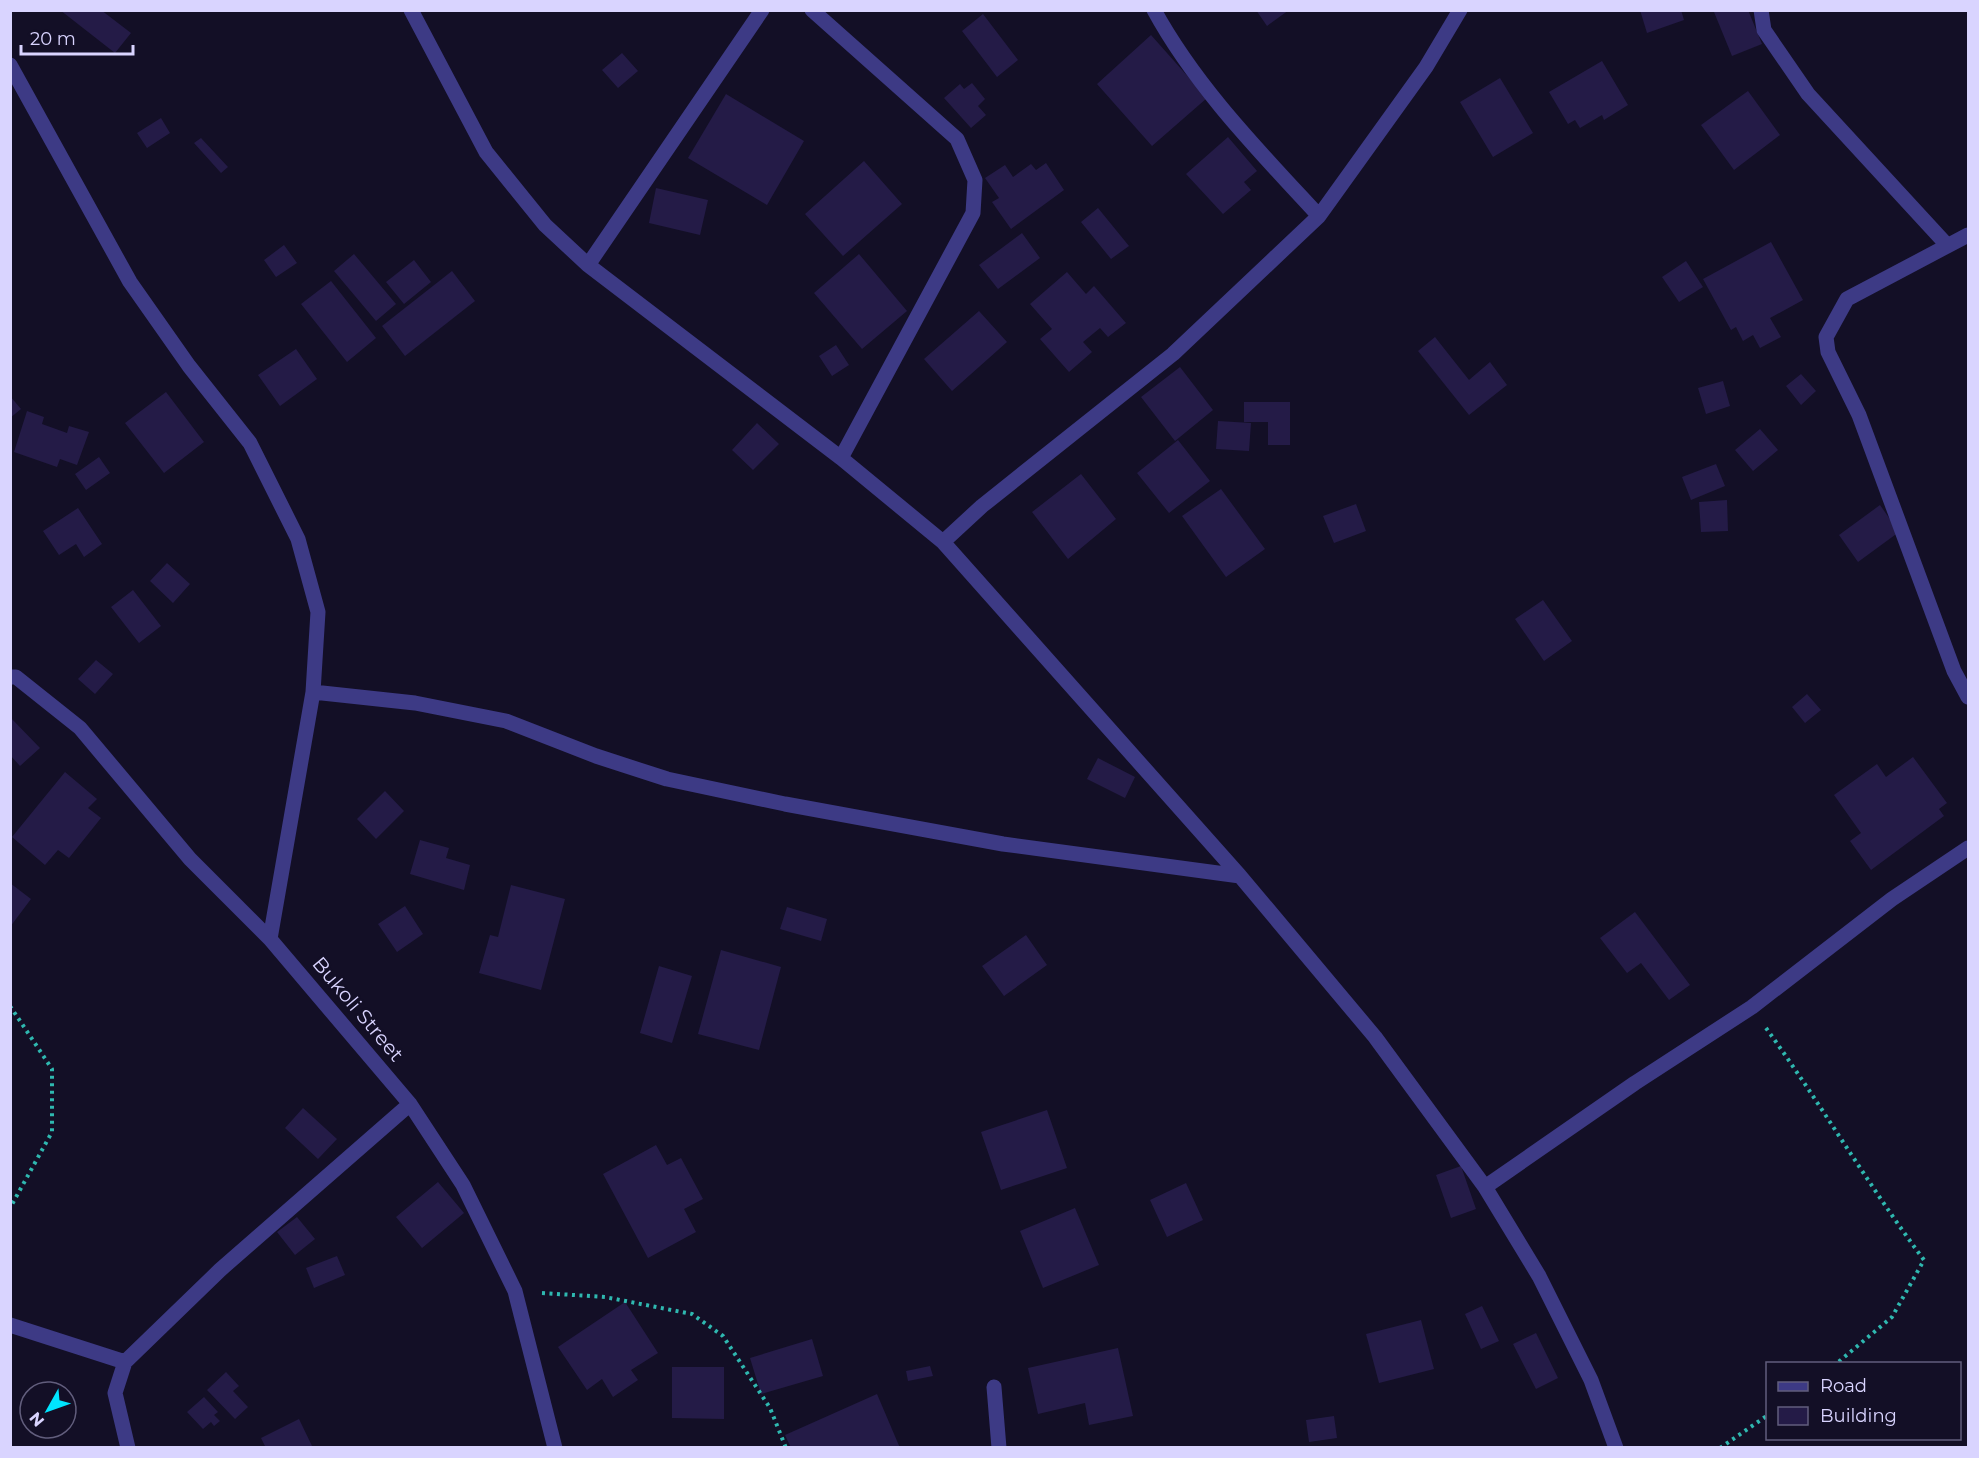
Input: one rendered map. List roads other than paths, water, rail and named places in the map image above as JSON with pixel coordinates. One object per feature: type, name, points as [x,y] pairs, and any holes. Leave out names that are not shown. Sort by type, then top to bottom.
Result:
[{"type":"street","points":[[411,10],[486,152],[545,225],[588,265],[841,458],[943,542],[1240,876],[1375,1037],[1485,1187],[1539,1276],[1591,1380],[1616,1448]]},
{"type":"street","points":[[588,265],[762,10]]},
{"type":"street","points":[[812,10],[957,139],[975,180],[972,213],[841,458]]},
{"type":"street","points":[[1154,10],[1179,52],[1254,144],[1319,216]]},
{"type":"street","points":[[943,542],[982,506],[1173,354],[1319,216],[1426,67],[1460,10]]},
{"type":"street","points":[[1761,10],[1764,30],[1808,94],[1947,244]]},
{"type":"street","points":[[10,65],[130,282],[189,366],[250,443],[298,539],[318,612],[314,692],[270,939]]},
{"type":"street","points":[[1968,235],[1846,298],[1826,337],[1828,352],[1859,416],[1954,671],[1968,697]]},
{"type":"street","name":"Bukoli Street","points":[[10,677],[16,677],[80,728],[190,859],[270,939],[410,1104],[462,1185],[515,1291],[555,1448]]},
{"type":"street","points":[[314,692],[416,703],[506,721],[596,756],[667,779],[785,804],[1003,844],[1240,876]]},
{"type":"street","points":[[1485,1187],[1635,1083],[1752,1007],[1892,899],[1968,848]]},
{"type":"street","points":[[128,1448],[115,1393],[125,1362],[220,1270],[410,1104]]},
{"type":"street","points":[[10,1325],[125,1362]]},
{"type":"street","points":[[994,1387],[999,1448]]}]
